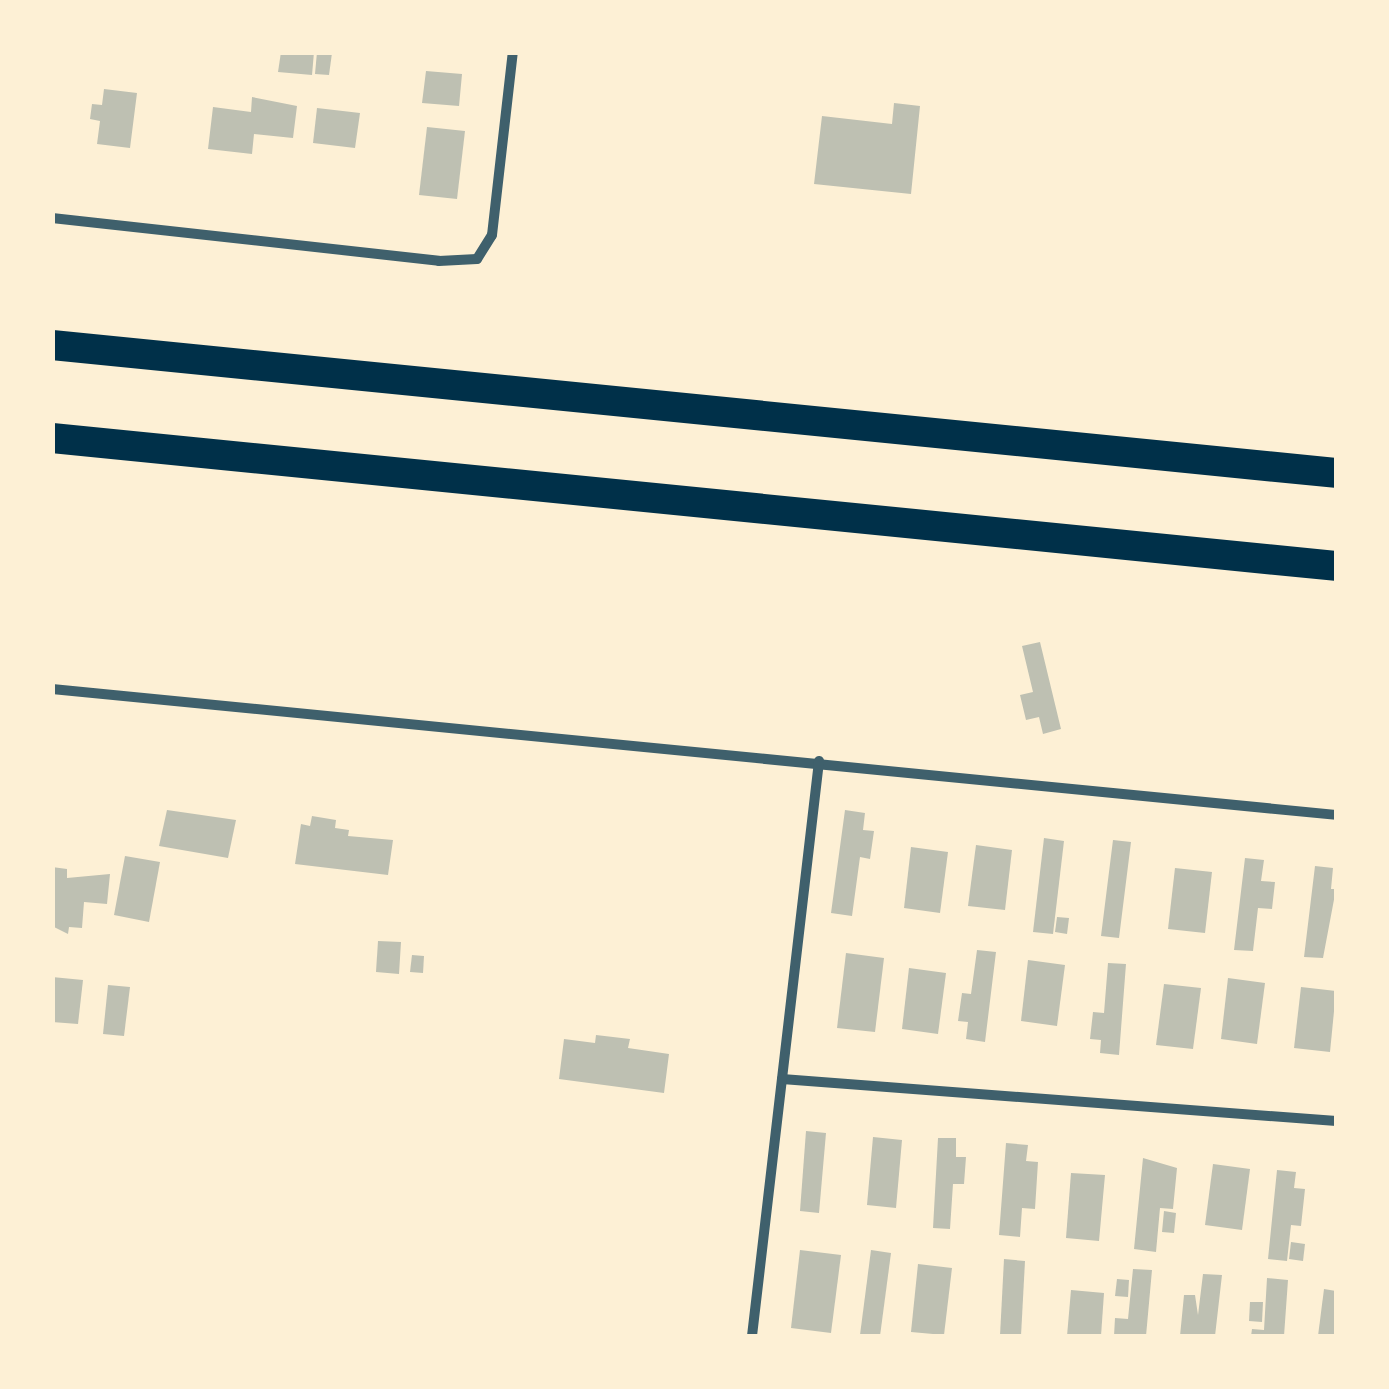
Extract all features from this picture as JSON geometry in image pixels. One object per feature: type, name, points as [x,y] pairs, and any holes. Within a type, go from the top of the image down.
[{"type":"highway","points":[[52,345],[1336,473]]},
{"type":"highway","points":[[52,438],[1336,566]]},
{"type":"street","points":[[52,218],[439,261],[477,260],[492,235],[513,52]]},
{"type":"street","points":[[52,690],[820,761],[1336,815]]},
{"type":"street","points":[[752,1336],[820,761]]},
{"type":"street","points":[[782,1079],[1336,1121]]},
{"type":"building","points":[[281,52],[314,52],[312,75],[278,72]]},
{"type":"building","points":[[317,52],[332,53],[329,75],[315,74]]},
{"type":"building","points":[[426,71],[462,74],[459,106],[422,103]]},
{"type":"building","points":[[104,89],[137,93],[130,148],[97,144],[100,121],[90,119],[92,104],[102,105]]},
{"type":"building","points":[[252,97],[297,106],[293,138],[254,134],[252,154],[208,149],[213,107],[251,112]]},
{"type":"building","points":[[894,103],[920,106],[911,194],[814,184],[822,116],[892,124]]},
{"type":"building","points":[[317,108],[360,113],[355,148],[313,143]]},
{"type":"building","points":[[427,127],[465,131],[457,199],[419,195]]},
{"type":"building","points":[[1040,642],[1061,729],[1043,734],[1039,717],[1026,720],[1020,695],[1033,692],[1022,646]]},
{"type":"building","points":[[167,810],[236,820],[228,858],[159,846]]},
{"type":"building","points":[[845,810],[865,813],[863,830],[874,831],[870,859],[860,857],[852,916],[831,913]]},
{"type":"building","points":[[312,816],[336,820],[335,828],[349,830],[348,836],[393,840],[388,875],[295,864],[301,824],[310,826]]},
{"type":"building","points":[[1044,838],[1064,841],[1053,934],[1033,932]]},
{"type":"building","points":[[1113,840],[1131,842],[1119,938],[1101,936]]},
{"type":"building","points":[[976,845],[1012,850],[1005,910],[968,906]]},
{"type":"building","points":[[911,847],[948,852],[940,913],[904,908]]},
{"type":"building","points":[[125,856],[160,862],[149,922],[114,915]]},
{"type":"building","points":[[1245,858],[1264,860],[1261,881],[1275,882],[1272,909],[1258,908],[1253,951],[1234,950]]},
{"type":"building","points":[[1315,866],[1333,868],[1331,889],[1336,889],[1323,958],[1304,957]]},
{"type":"building","points":[[52,867],[67,869],[67,878],[110,874],[107,904],[84,902],[82,928],[69,927],[68,934],[52,926]]},
{"type":"building","points":[[1175,868],[1212,872],[1205,933],[1168,929]]},
{"type":"building","points":[[1057,917],[1069,918],[1067,934],[1055,932]]},
{"type":"building","points":[[378,941],[401,942],[399,974],[376,972]]},
{"type":"building","points":[[977,950],[996,952],[985,1042],[966,1039],[968,1022],[958,1021],[962,993],[971,994]]},
{"type":"building","points":[[846,953],[884,958],[875,1032],[837,1028]]},
{"type":"building","points":[[412,955],[424,956],[423,973],[410,972]]},
{"type":"building","points":[[1028,960],[1065,965],[1057,1026],[1021,1021]]},
{"type":"building","points":[[1108,963],[1126,964],[1119,1055],[1100,1053],[1101,1040],[1090,1039],[1093,1012],[1104,1013]]},
{"type":"building","points":[[909,968],[946,973],[938,1034],[902,1029]]},
{"type":"building","points":[[52,977],[83,980],[78,1024],[52,1022]]},
{"type":"building","points":[[1228,978],[1265,983],[1257,1044],[1221,1039]]},
{"type":"building","points":[[1164,984],[1201,988],[1193,1049],[1156,1045]]},
{"type":"building","points":[[108,985],[130,987],[124,1036],[103,1034]]},
{"type":"building","points":[[1301,987],[1336,991],[1330,1052],[1294,1048]]},
{"type":"building","points":[[596,1035],[630,1039],[628,1048],[669,1054],[664,1093],[559,1079],[564,1039],[595,1043]]},
{"type":"building","points":[[806,1131],[826,1133],[819,1213],[800,1211]]},
{"type":"building","points":[[873,1137],[902,1140],[896,1208],[867,1205]]},
{"type":"building","points":[[938,1138],[956,1138],[956,1157],[966,1157],[964,1184],[953,1184],[950,1229],[933,1228]]},
{"type":"building","points":[[1006,1143],[1028,1145],[1026,1161],[1038,1162],[1035,1209],[1022,1208],[1020,1237],[999,1235]]},
{"type":"building","points":[[1143,1158],[1177,1168],[1173,1209],[1160,1208],[1156,1252],[1134,1249]]},
{"type":"building","points":[[1213,1164],[1250,1169],[1242,1230],[1205,1225]]},
{"type":"building","points":[[1277,1170],[1296,1172],[1294,1188],[1305,1189],[1301,1226],[1291,1225],[1287,1261],[1268,1259]]},
{"type":"building","points":[[1071,1173],[1105,1175],[1099,1241],[1066,1238]]},
{"type":"building","points":[[1164,1211],[1176,1213],[1174,1233],[1162,1232]]},
{"type":"building","points":[[1291,1242],[1305,1244],[1303,1261],[1289,1259]]},
{"type":"building","points":[[800,1250],[841,1255],[831,1333],[791,1328]]},
{"type":"building","points":[[871,1250],[891,1253],[880,1336],[860,1335]]},
{"type":"building","points":[[1004,1259],[1025,1261],[1021,1336],[1000,1336]]},
{"type":"building","points":[[918,1264],[952,1268],[944,1335],[911,1332]]},
{"type":"building","points":[[1133,1269],[1152,1270],[1146,1336],[1114,1336],[1115,1318],[1128,1319]]},
{"type":"building","points":[[1203,1274],[1222,1275],[1215,1336],[1180,1336],[1184,1295],[1195,1295],[1198,1315]]},
{"type":"building","points":[[1267,1278],[1288,1280],[1284,1336],[1251,1336],[1252,1329],[1264,1330]]},
{"type":"building","points":[[1117,1279],[1129,1280],[1128,1297],[1115,1296]]},
{"type":"building","points":[[1324,1289],[1336,1291],[1336,1336],[1318,1336]]},
{"type":"building","points":[[1071,1290],[1104,1293],[1101,1336],[1067,1336]]},
{"type":"building","points":[[1250,1302],[1263,1302],[1262,1322],[1249,1321]]}]
